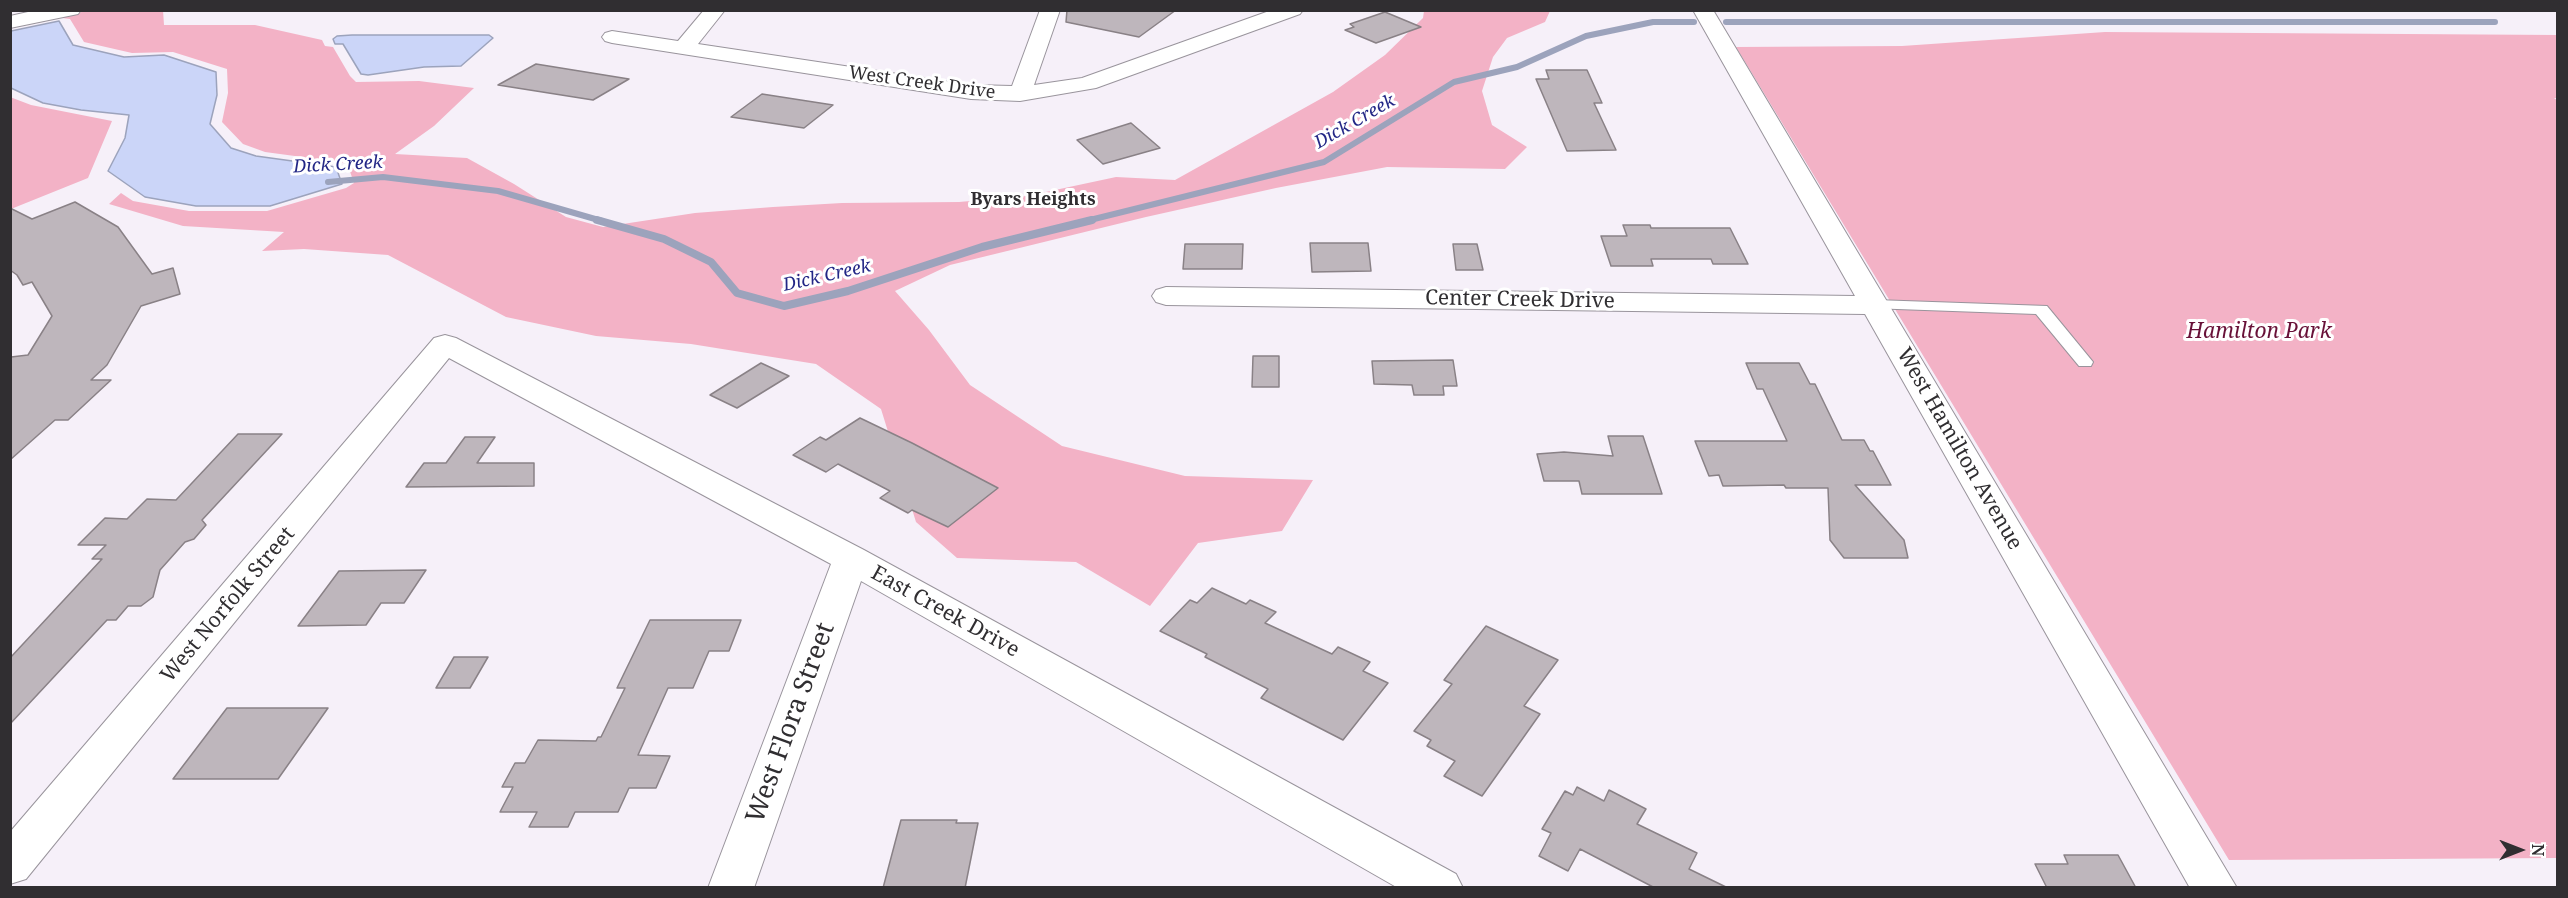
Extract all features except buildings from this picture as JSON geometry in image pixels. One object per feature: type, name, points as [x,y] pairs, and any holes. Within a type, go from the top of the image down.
[{"type":"street","points":[[10,22],[71,10]]},
{"type":"street","points":[[684,47],[715,10]]},
{"type":"street","points":[[1020,94],[1050,10]]},
{"type":"street","name":"West Creek Drive","points":[[612,37],[971,92],[1020,94],[1057,90],[1088,82],[1293,10]]},
{"type":"street","name":"West Hamilton Avenue","points":[[1703,10],[2214,888]]},
{"type":"street","name":"Center Creek Drive","points":[[1166,296],[1875,305]]},
{"type":"street","name":"East Creek Drive","points":[[445,344],[851,559],[1440,888]]},
{"type":"street","name":"West Norfolk Street","points":[[10,865],[445,344]]},
{"type":"street","name":"West Flora Street","points":[[731,888],[851,559]]},
{"type":"lane","points":[[1875,305],[2041,309],[2085,363]]},
{"type":"green space","points":[[163,10],[164,25],[255,25],[322,40],[325,46],[333,47],[356,82],[419,81],[474,88],[434,126],[395,154],[467,158],[566,217],[603,227],[695,213],[773,207],[842,203],[959,202],[1027,196],[1116,177],[1175,180],[1333,92],[1385,55],[1423,18],[1424,11],[1550,11],[1545,22],[1507,38],[1493,57],[1482,91],[1492,125],[1527,147],[1505,169],[1387,167],[1276,188],[950,265],[895,291],[929,330],[970,385],[1062,446],[1185,476],[1313,480],[1282,531],[1198,543],[1150,606],[1076,562],[957,558],[916,522],[881,409],[816,364],[691,344],[596,336],[506,317],[388,255],[304,249],[262,251],[284,232],[183,226],[109,204],[121,193],[133,201],[189,211],[267,211],[346,188],[354,183],[347,163],[265,152],[243,144],[222,122],[228,93],[227,69],[173,52],[132,53],[84,42],[70,19],[55,17],[87,11]]},
{"type":"green space","name":"Hamilton Park","points":[[2105,32],[2557,35],[2557,98],[2554,98],[2558,101],[2557,858],[2229,860],[1736,47],[1902,46]]},
{"type":"green space","points":[[10,97],[31,105],[112,121],[88,178],[11,209]]},
{"type":"water","points":[[59,21],[73,45],[124,57],[164,55],[216,72],[217,95],[210,124],[231,148],[256,156],[336,167],[342,184],[270,206],[196,206],[145,197],[108,171],[125,138],[129,115],[43,103],[11,88],[11,31]]},
{"type":"water","points":[[489,35],[493,38],[461,66],[424,67],[368,75],[361,74],[343,44],[335,44],[333,39],[337,36]]},
{"type":"waterway","name":"Dick Creek","points":[[1086,221],[1324,162],[1454,82],[1517,67],[1586,36],[1653,22],[1694,22]]},
{"type":"waterway","name":"Dick Creek","points":[[1726,22],[2495,22]]},
{"type":"waterway","name":"Dick Creek","points":[[328,182],[383,177],[498,191],[602,221]]},
{"type":"waterway","name":"Dick Creek","points":[[597,220],[664,239],[711,262],[737,293],[784,306],[848,291],[982,247],[1092,220]]},
{"type":"district","name":"Byars Heights","points":[[1033,200]]}]
